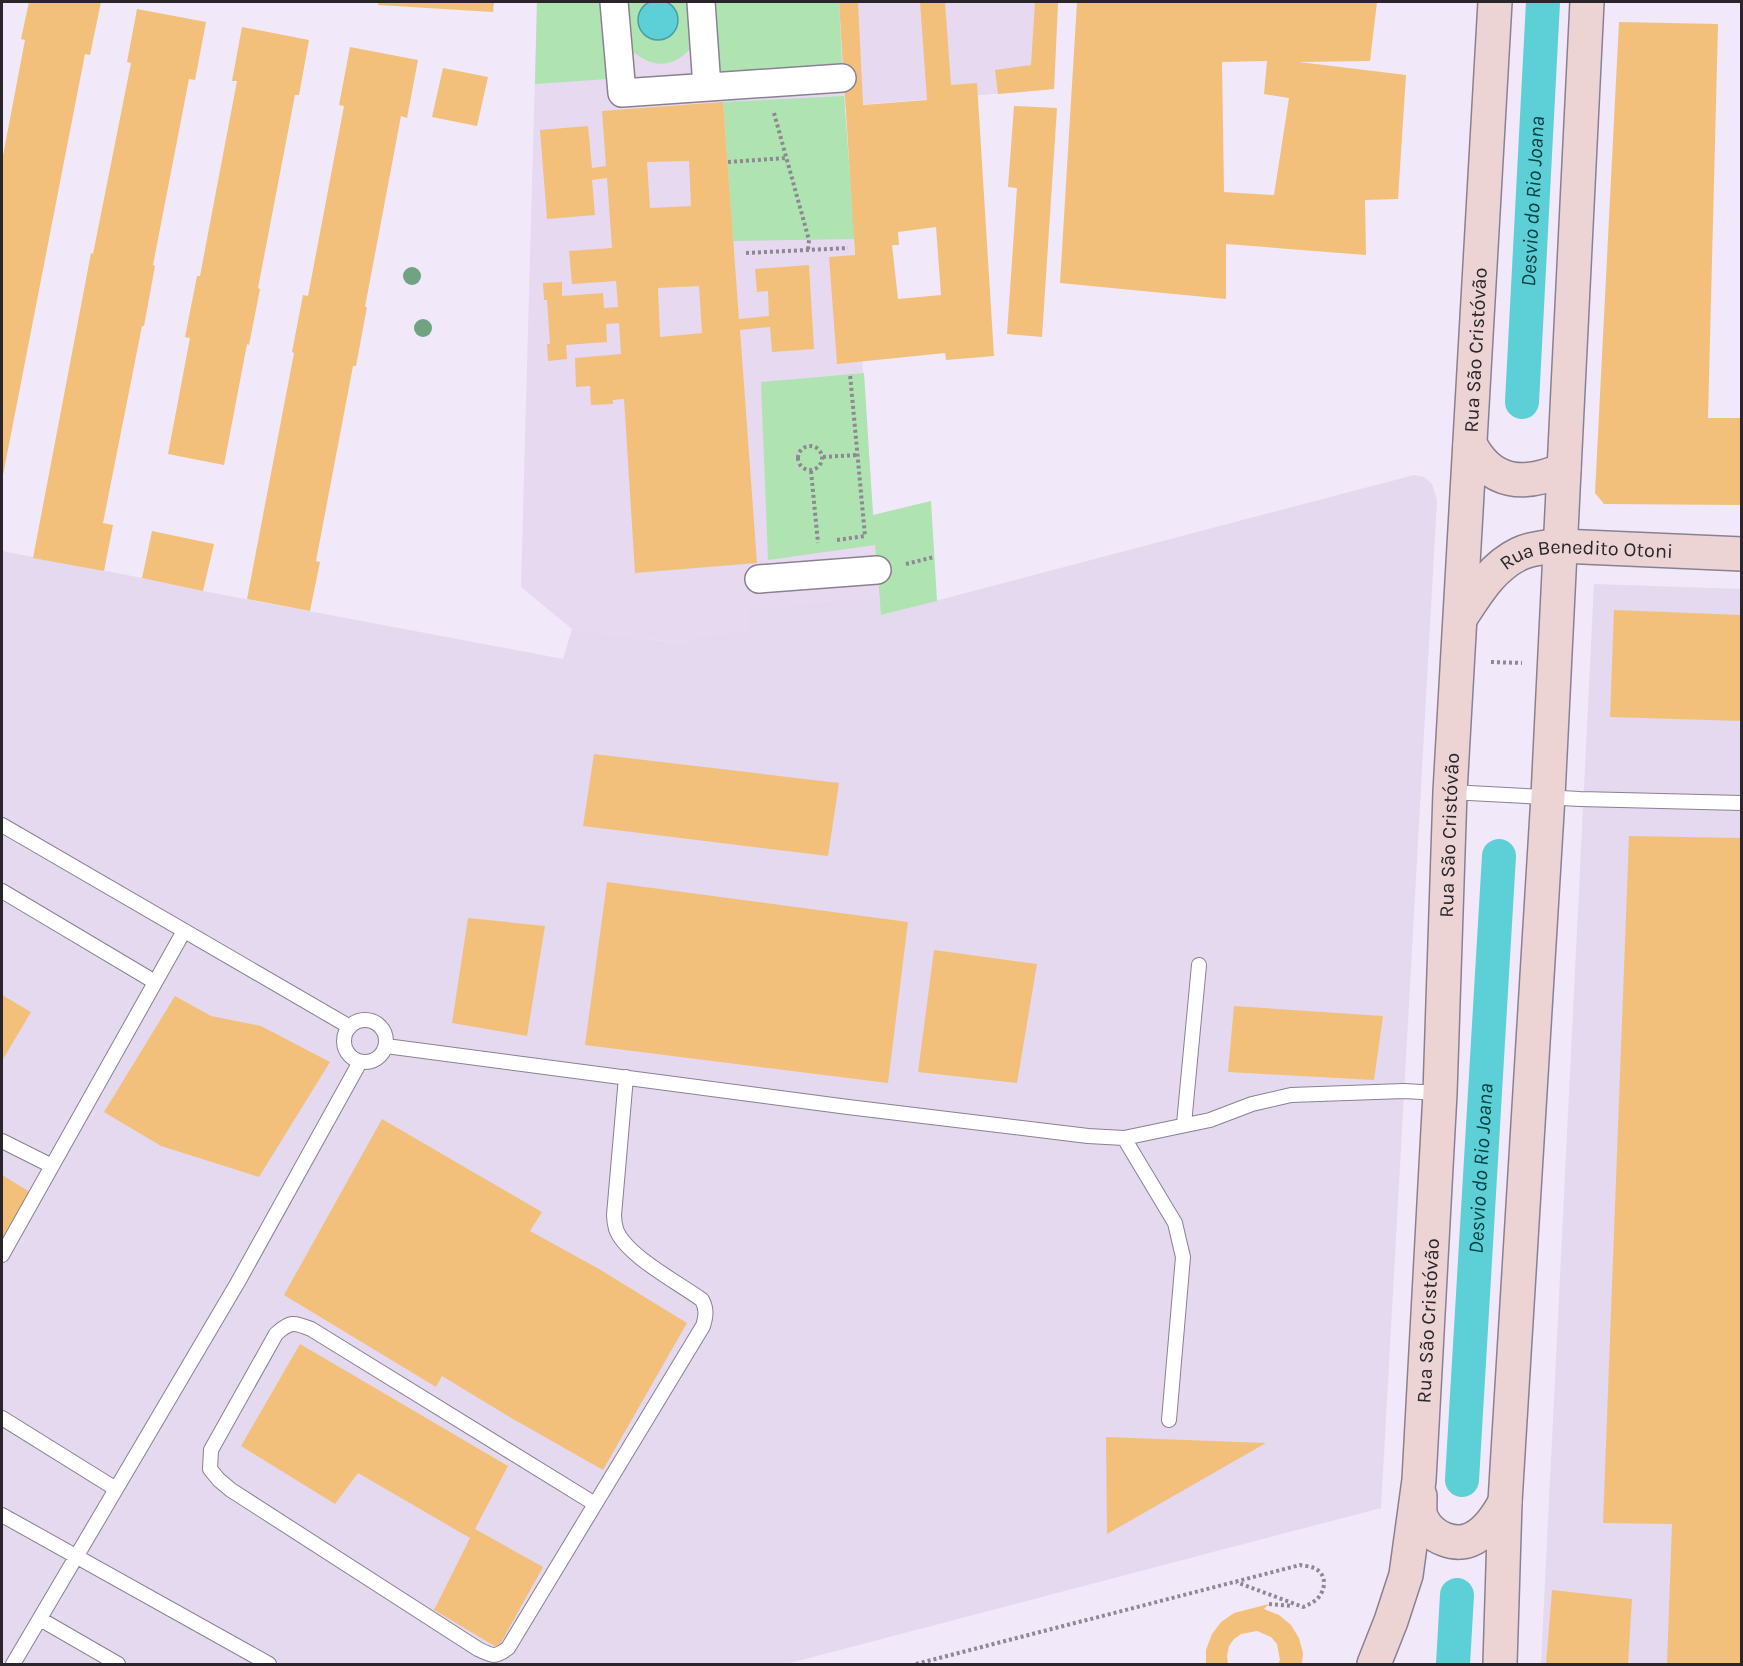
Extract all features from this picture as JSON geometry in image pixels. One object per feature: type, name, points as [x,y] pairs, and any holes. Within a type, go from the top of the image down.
[{"type":"street","points":[[614,2],[622,93],[842,78]]},
{"type":"street","points":[[701,2],[707,87]]},
{"type":"street","name":"Rua São Cristóvão","points":[[1374,1665],[1406,1575],[1419,1480],[1440,1093],[1450,792],[1495,2]]},
{"type":"street","points":[[1500,1665],[1505,1502],[1548,796],[1587,2]]},
{"type":"street","points":[[1470,444],[1490,470],[1512,480],[1536,480],[1564,469]]},
{"type":"street","name":"Rua Benedito Otoni","points":[[1461,618],[1488,578],[1502,565],[1519,553],[1538,548],[1561,546],[1742,554]]},
{"type":"street","points":[[759,579],[878,570]]},
{"type":"street","points":[[1419,1480],[1421,1518],[1433,1533],[1448,1541],[1473,1539],[1494,1519],[1505,1502]]},
{"type":"lane","points":[[1450,792],[1580,799],[1742,803]]},
{"type":"lane","points":[[2,825],[350,1027]]},
{"type":"lane","points":[[2,891],[155,982]]},
{"type":"lane","points":[[2,1256],[184,931]]},
{"type":"lane","points":[[1184,1124],[1199,965]]},
{"type":"lane","points":[[370,1020],[380,1026],[386,1035],[386,1046],[381,1056],[371,1062],[360,1062],[351,1057],[345,1048],[345,1037],[350,1027],[359,1021],[370,1020]]},
{"type":"lane","points":[[386,1046],[849,1107],[1088,1136],[1124,1138],[1210,1120],[1252,1104],[1291,1095],[1404,1091],[1440,1093]]},
{"type":"lane","points":[[13,1665],[238,1282],[360,1062]]},
{"type":"lane","points":[[595,1504],[311,1329],[293,1323],[276,1334],[211,1450],[210,1469],[231,1490],[490,1656],[500,1655],[508,1648],[703,1326],[706,1316],[702,1300],[642,1259],[627,1245],[616,1230],[614,1215],[626,1077]]},
{"type":"lane","points":[[1124,1138],[1175,1223],[1183,1257],[1169,1420]]},
{"type":"lane","points":[[2,1141],[52,1166]]},
{"type":"lane","points":[[2,1418],[116,1489]]},
{"type":"lane","points":[[2,1515],[269,1665]]},
{"type":"lane","points":[[40,1619],[118,1665]]},
{"type":"path","points":[[766,83],[809,240],[808,250]]},
{"type":"path","points":[[728,162],[786,158]]},
{"type":"path","points":[[746,253],[848,248]]},
{"type":"path","points":[[830,541],[865,536],[850,374]]},
{"type":"path","points":[[810,445],[821,451],[823,457],[820,466],[811,471],[802,468],[797,459],[799,452],[810,445]]},
{"type":"path","points":[[823,457],[857,455]]},
{"type":"path","points":[[808,544],[818,543],[811,471]]},
{"type":"path","points":[[1482,662],[1526,663]]},
{"type":"path","points":[[916,1665],[1300,1565],[1321,1572],[1324,1579],[1323,1592],[1315,1601],[1303,1607],[1269,1604]]},
{"type":"path","points":[[1236,1582],[1303,1607]]},
{"type":"shaded area","points":[[537,2],[1058,2],[1054,89],[844,106],[879,596],[749,608],[749,629],[689,637],[687,644],[572,629],[521,587]]},
{"type":"shaded area","points":[[1414,475],[1424,477],[1432,484],[1437,500],[1381,1508],[786,1664],[2,1664],[2,551],[563,659],[572,629],[686,644],[689,637],[749,629],[749,608],[879,596],[882,615]]},
{"type":"shaded area","points":[[1594,584],[1741,589],[1741,1664],[1541,1664]]},
{"type":"green space","points":[[537,2],[601,2],[607,79],[535,84]]},
{"type":"green space","points":[[623,2],[693,2],[691,48],[670,63],[655,63],[640,57],[632,51]]},
{"type":"green space","points":[[710,2],[839,2],[842,64],[715,72]]},
{"type":"green space","points":[[844,96],[855,239],[733,241],[723,102]]},
{"type":"green space","points":[[864,373],[873,515],[931,501],[937,601],[881,615],[875,545],[768,560],[761,382]]},
{"type":"water","points":[[658,0],[672,6],[678,20],[672,34],[658,40],[644,34],[638,20],[644,6]]},
{"type":"building","points":[[29,2],[101,2],[90,55],[85,54],[3,475],[2,161],[25,40],[21,39]]},
{"type":"building","points":[[379,2],[494,2],[493,12],[378,5]]},
{"type":"building","points":[[839,2],[858,2],[863,105],[927,100],[920,2],[945,2],[951,85],[977,83],[994,356],[946,360],[945,353],[837,364],[829,257],[855,255]],"holes":[[[936,227],[941,295],[898,299],[892,245],[899,245],[898,232]]]},
{"type":"building","points":[[1035,2],[1058,2],[1054,89],[998,94],[995,70],[1031,65]]},
{"type":"building","points":[[1077,2],[1377,2],[1370,61],[1299,62],[1406,75],[1398,199],[1365,200],[1366,255],[1226,244],[1226,299],[1060,283]],"holes":[[[1267,61],[1264,94],[1289,98],[1274,195],[1224,192],[1222,62]]]},
{"type":"building","points":[[137,9],[206,22],[195,80],[189,79],[153,265],[155,266],[144,326],[142,326],[103,523],[113,525],[104,571],[33,558],[91,253],[93,254],[131,63],[127,62]]},
{"type":"building","points":[[1619,22],[1718,24],[1708,418],[1742,418],[1742,505],[1604,504],[1595,493]]},
{"type":"building","points":[[242,27],[309,40],[299,95],[295,95],[258,288],[260,289],[224,465],[168,454],[190,338],[185,337],[197,276],[200,276],[237,81],[232,81]]},
{"type":"building","points":[[350,47],[418,60],[407,118],[401,116],[356,366],[353,366],[316,561],[320,562],[310,611],[247,599],[303,295],[308,296],[344,106],[339,105]]},
{"type":"building","points":[[443,68],[488,77],[477,126],[432,117]]},
{"type":"building","points":[[723,102],[739,319],[769,316],[768,291],[757,292],[755,269],[809,265],[814,349],[772,352],[770,327],[740,330],[757,563],[635,573],[624,399],[613,400],[613,404],[591,405],[590,386],[576,387],[575,358],[621,354],[619,323],[606,324],[607,342],[566,345],[567,359],[548,361],[547,344],[550,344],[547,300],[544,300],[543,283],[562,282],[562,296],[603,293],[604,308],[618,307],[616,281],[572,284],[569,251],[612,248],[607,178],[592,180],[595,215],[547,219],[540,130],[588,126],[592,168],[606,166],[602,111]],"holes":[[[689,161],[691,206],[650,208],[647,162]],[[699,286],[702,333],[660,337],[658,288]]]},
{"type":"building","points":[[1014,106],[1057,108],[1042,337],[1007,334],[1017,188],[1008,187]]},
{"type":"building","points":[[152,531],[214,544],[203,591],[142,578]]},
{"type":"building","points":[[1614,610],[1742,615],[1742,721],[1610,717]]},
{"type":"building","points":[[594,754],[839,783],[828,856],[583,826]]},
{"type":"building","points":[[1629,836],[1742,838],[1742,1664],[1667,1664],[1672,1524],[1603,1523]]},
{"type":"building","points":[[607,882],[908,922],[888,1083],[585,1045]]},
{"type":"building","points":[[468,918],[545,926],[527,1036],[452,1023]]},
{"type":"building","points":[[934,950],[1037,964],[1017,1083],[918,1072]]},
{"type":"building","points":[[2,995],[31,1012],[2,1061]]},
{"type":"building","points":[[175,996],[211,1016],[261,1026],[330,1062],[259,1177],[161,1146],[104,1112]]},
{"type":"building","points":[[1234,1006],[1383,1016],[1374,1080],[1228,1072]]},
{"type":"building","points":[[382,1119],[542,1212],[530,1231],[599,1269],[687,1323],[603,1470],[442,1376],[436,1387],[284,1295]]},
{"type":"building","points":[[2,1175],[30,1192],[2,1240]]},
{"type":"building","points":[[300,1344],[508,1466],[475,1529],[543,1567],[498,1648],[434,1610],[470,1538],[358,1473],[335,1504],[241,1446]]},
{"type":"building","points":[[1106,1437],[1266,1443],[1107,1534]]},
{"type":"building","points":[[1552,1590],[1632,1599],[1628,1664],[1546,1664]]},
{"type":"building","points":[[1269,1604],[1264,1609],[1279,1615],[1291,1625],[1299,1638],[1303,1653],[1302,1664],[1278,1664],[1280,1660],[1277,1644],[1271,1637],[1257,1631],[1241,1634],[1234,1639],[1229,1646],[1228,1664],[1206,1664],[1206,1650],[1212,1634],[1221,1622],[1234,1613]]},
{"type":"waterway","name":"Desvio do Rio Joana","points":[[1522,402],[1543,2]]},
{"type":"waterway","name":"Desvio do Rio Joana","points":[[1462,1480],[1499,856]]},
{"type":"waterway","name":"Desvio do Rio Joana","points":[[1453,1664],[1457,1595]]}]
